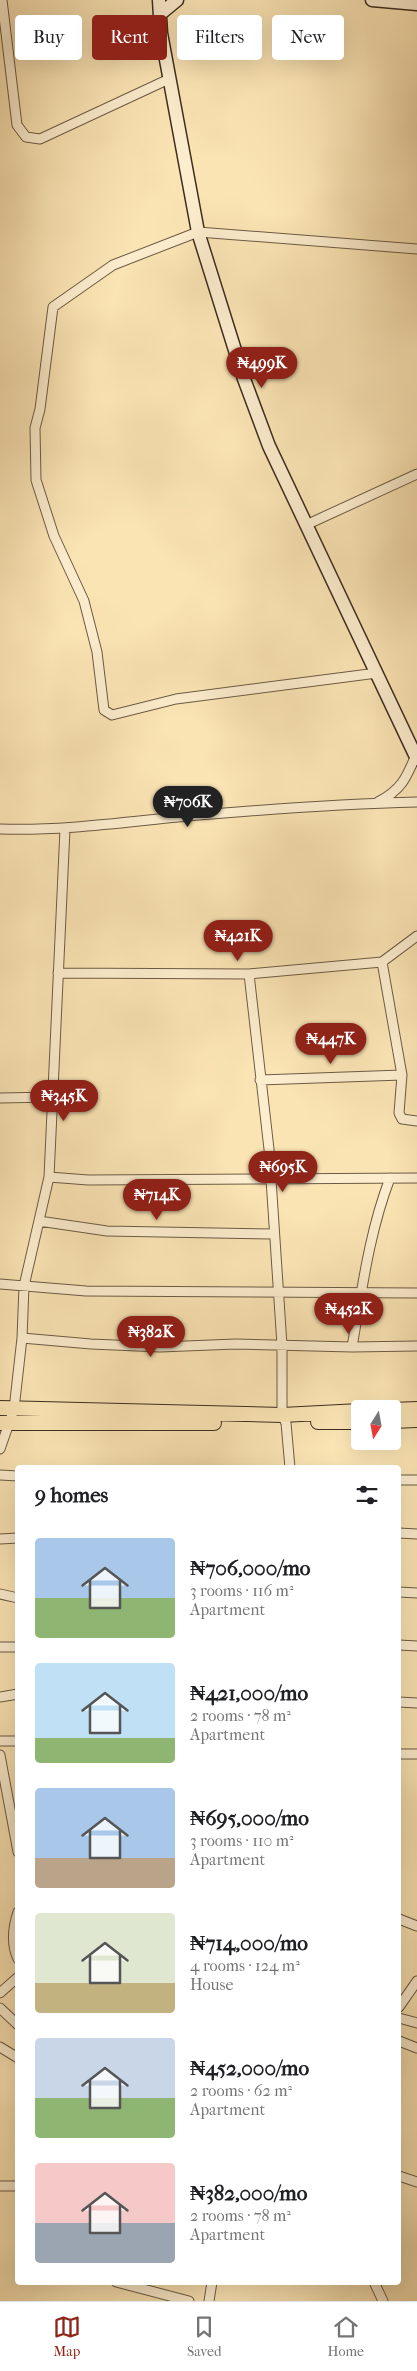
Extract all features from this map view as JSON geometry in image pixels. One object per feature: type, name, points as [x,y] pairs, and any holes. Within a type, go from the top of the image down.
[{"type":"main road","points":[[159,0],[169,79],[198,232],[247,388],[269,446],[416,757]]},
{"type":"main road","points":[[160,14],[177,0]]},
{"type":"main road","points":[[372,0],[417,4]]},
{"type":"main road","points":[[7,1408],[351,1422]]},
{"type":"main road","points":[[401,1410],[417,1409]]},
{"type":"main road","points":[[5,1424],[284,1419],[351,1412]]},
{"type":"main road","points":[[401,1421],[417,1420]]},
{"type":"street","points":[[2,0],[17,125],[26,137],[40,139],[169,79]]},
{"type":"street","points":[[377,674],[176,699],[112,715],[104,710],[97,652],[84,601],[54,536],[36,480],[35,428],[40,408],[53,307],[113,265],[198,232],[417,250]]},
{"type":"street","points":[[306,525],[417,474]]},
{"type":"street","points":[[376,803],[393,794],[401,786],[416,757]]},
{"type":"street","points":[[0,829],[65,829],[194,816],[376,803],[417,802]]},
{"type":"street","points":[[0,1449],[22,1338],[24,1286],[49,1177],[65,829]]},
{"type":"street","points":[[58,973],[249,974],[382,962],[417,936]]},
{"type":"street","points":[[382,962],[402,1074],[399,1113],[402,1119],[417,1121]]},
{"type":"street","points":[[249,974],[271,1178],[273,1234],[282,1345],[284,1419],[290,1465]]},
{"type":"street","points":[[260,1080],[402,1074]]},
{"type":"street","points":[[0,1098],[54,1097]]},
{"type":"street","points":[[49,1177],[88,1180],[417,1178]]},
{"type":"street","points":[[352,1348],[370,1244],[380,1205],[390,1178]]},
{"type":"street","points":[[39,1221],[116,1231],[273,1234]]},
{"type":"street","points":[[0,1284],[86,1291],[278,1290],[417,1293]]},
{"type":"street","points":[[22,1338],[160,1347],[236,1344],[352,1348],[417,1346]]},
{"type":"street","points":[[0,1475],[15,1476]]},
{"type":"street","points":[[401,1480],[417,1480]]},
{"type":"street","points":[[401,1534],[417,1534]]},
{"type":"street","points":[[0,1539],[15,1538]]},
{"type":"street","points":[[401,1592],[417,1592]]},
{"type":"street","points":[[0,1594],[15,1597]]},
{"type":"street","points":[[401,1645],[417,1646]]},
{"type":"street","points":[[0,1647],[15,1647]]},
{"type":"street","points":[[0,1697],[15,1694]]},
{"type":"street","points":[[401,1702],[417,1703]]},
{"type":"street","points":[[0,1741],[15,1741]]},
{"type":"street","points":[[401,1754],[417,1754]]},
{"type":"street","points":[[0,1755],[15,1836]]},
{"type":"street","points":[[401,1920],[417,1926]]},
{"type":"street","points":[[15,1921],[13,1927],[15,1952]]},
{"type":"street","points":[[0,1993],[15,1980]]},
{"type":"street","points":[[401,2004],[417,1981]]},
{"type":"street","points":[[0,2008],[15,2022]]},
{"type":"street","points":[[401,2019],[417,2023]]},
{"type":"street","points":[[401,2042],[417,2048]]},
{"type":"street","points":[[0,2047],[15,2056]]},
{"type":"street","points":[[401,2177],[417,2182]]},
{"type":"street","points":[[0,2186],[15,2186]]},
{"type":"street","points":[[128,2285],[189,2301]]},
{"type":"street","points":[[209,2301],[212,2285]]},
{"type":"street","points":[[375,2285],[383,2301]]}]
